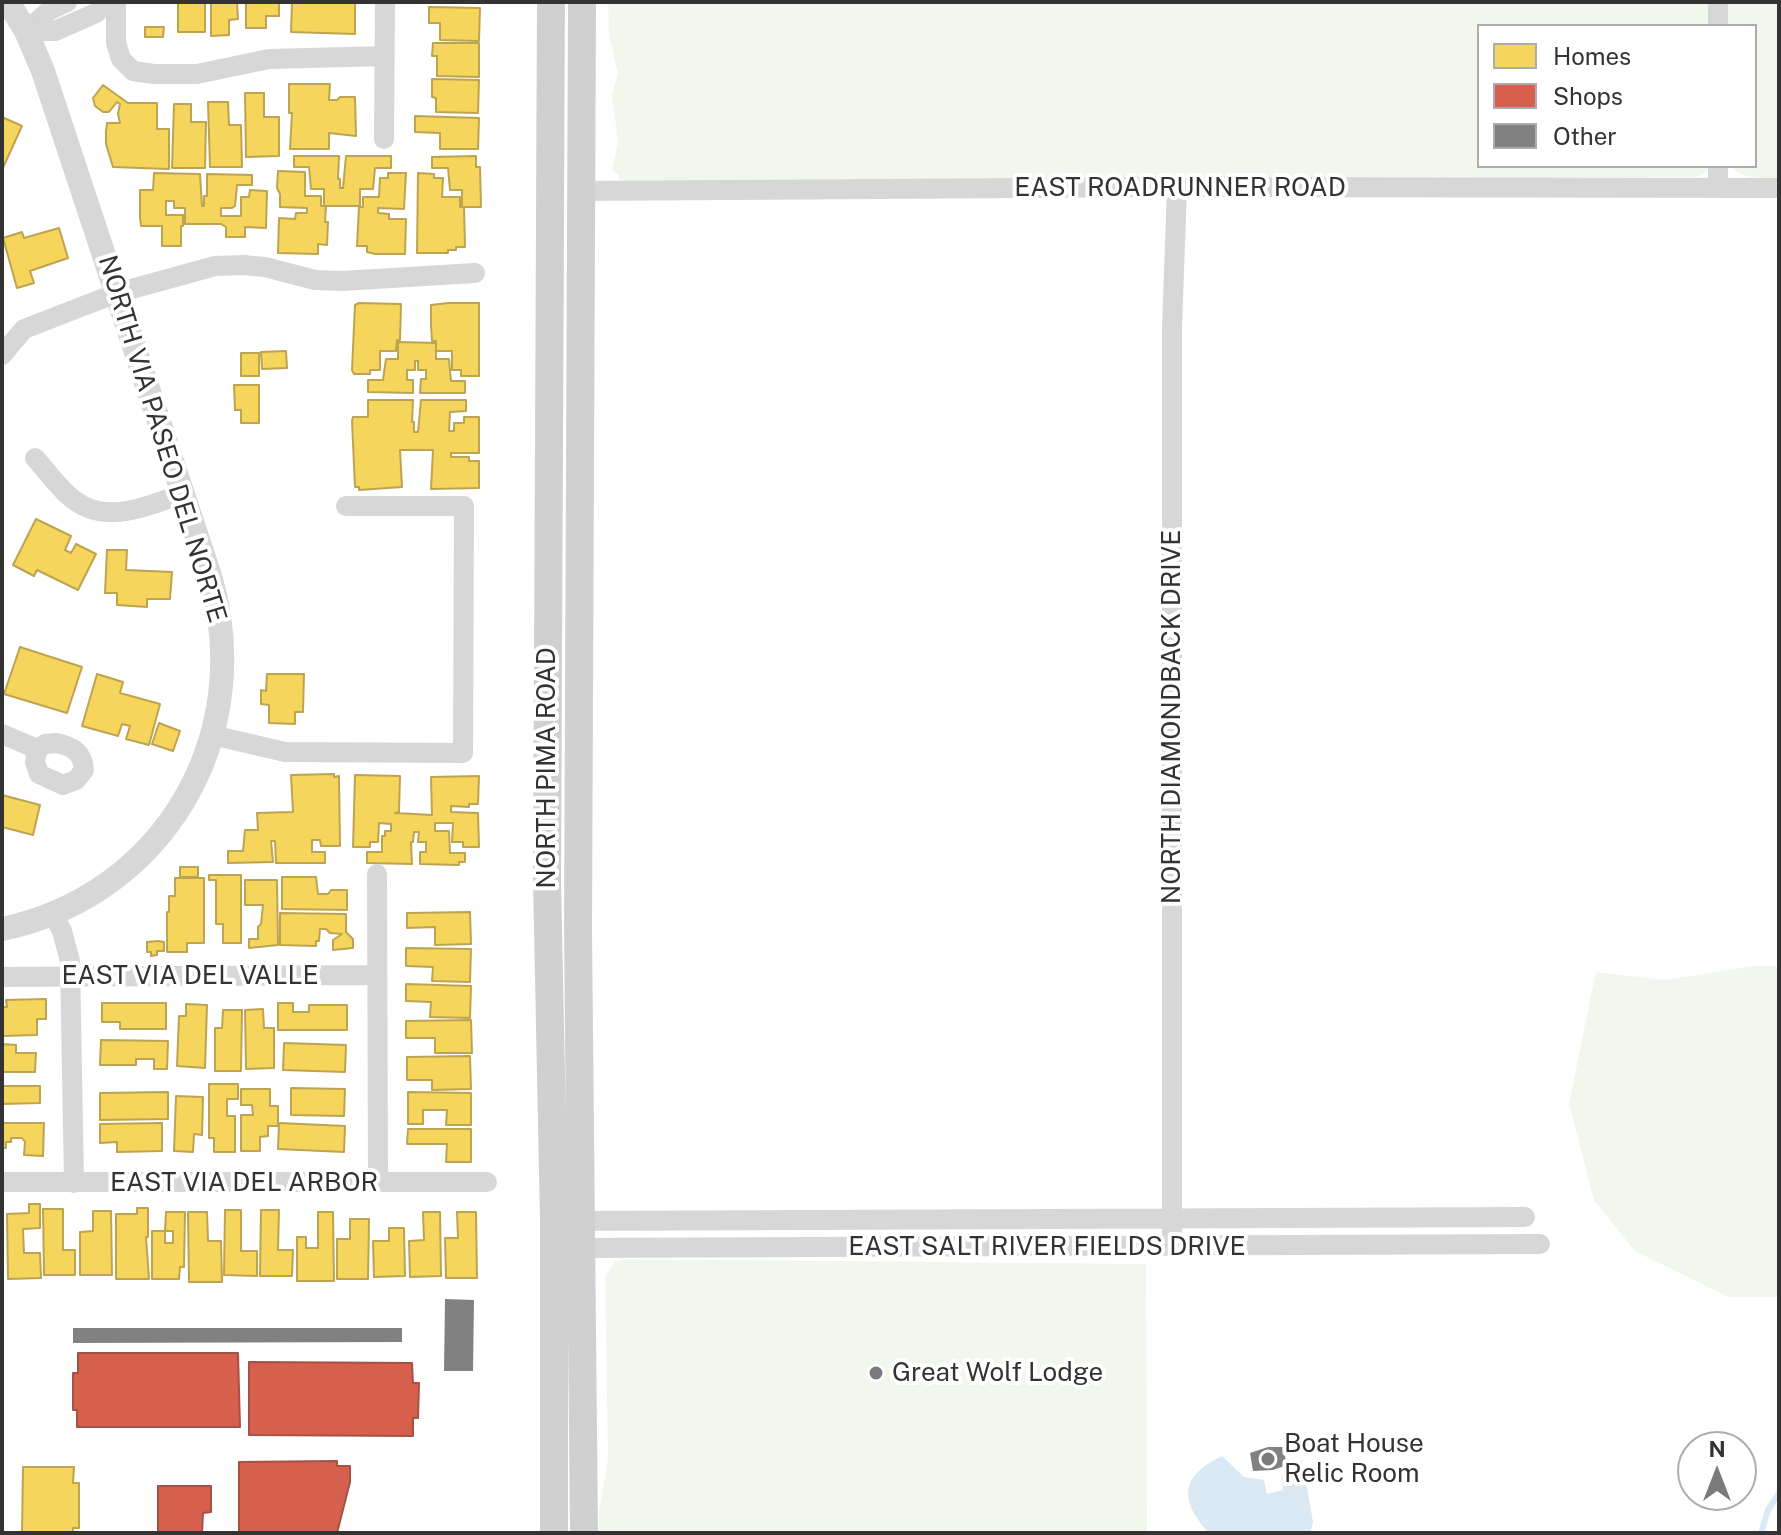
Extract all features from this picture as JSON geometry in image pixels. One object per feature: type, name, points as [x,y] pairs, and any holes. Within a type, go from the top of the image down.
[{"type":"main road","name":"NORTH PIMA ROAD","points":[[551,2],[547,879],[554,1235],[554,1533]]},
{"type":"main road","name":"NORTH PIMA ROAD","points":[[582,2],[578,929],[584,1533]]},
{"type":"street","name":"NORTH VIA PASEO DEL NORTE","points":[[2,929],[73,905],[123,873],[164,830],[195,782],[212,735],[224,665],[223,632],[214,589],[43,71],[26,31],[8,2]]},
{"type":"street","points":[[26,31],[50,10],[67,2]]},
{"type":"street","points":[[26,31],[55,31],[96,13],[107,2]]},
{"type":"street","points":[[116,2],[116,43],[121,59],[133,71],[197,74],[269,59],[385,56]]},
{"type":"street","points":[[384,139],[385,2]]},
{"type":"street","points":[[1718,2],[1718,24]]},
{"type":"street","points":[[1718,168],[1718,188]]},
{"type":"street","name":"EAST ROADRUNNER ROAD","points":[[580,191],[1177,187],[1779,188]]},
{"type":"street","name":"NORTH DIAMONDBACK DRIVE","points":[[1172,1247],[1172,328],[1177,187]]},
{"type":"street","points":[[2,355],[24,329],[117,293],[215,266],[243,265],[329,281],[475,273]]},
{"type":"street","points":[[35,458],[72,499],[105,513],[145,507],[182,494]]},
{"type":"street","points":[[212,735],[285,752],[463,753],[464,506],[346,506]]},
{"type":"street","points":[[2,734],[37,749]]},
{"type":"street","points":[[377,874],[378,1182]]},
{"type":"street","points":[[53,914],[67,945],[71,978],[74,1183]]},
{"type":"street","name":"EAST VIA DEL VALLE","points":[[2,977],[377,975]]},
{"type":"street","name":"EAST VIA DEL ARBOR","points":[[2,1182],[487,1182]]},
{"type":"street","name":"EAST SALT RIVER FIELDS DRIVE","points":[[554,1235],[1172,1219],[1525,1217]]},
{"type":"street","name":"EAST SALT RIVER FIELDS DRIVE","points":[[583,1234],[1172,1247],[1540,1244]]},
{"type":"shaded area","points":[[608,2],[1708,2],[1708,24],[1477,24],[1477,168],[1707,168],[1695,177],[619,181],[619,174],[612,171],[618,142],[612,95],[618,73],[609,35]]},
{"type":"shaded area","points":[[1727,2],[1779,2],[1779,178],[1747,176],[1733,168],[1757,168],[1757,24],[1727,24]]},
{"type":"shaded area","points":[[1753,966],[1779,966],[1779,1297],[1728,1297],[1635,1251],[1594,1200],[1569,1103],[1596,972],[1665,980]]},
{"type":"shaded area","name":"Great Wolf Lodge","points":[[625,1259],[1146,1264],[1147,1533],[599,1533],[599,1512],[608,1458],[605,1277],[615,1262]]},
{"type":"shaded area","points":[[1222,1456],[1244,1477],[1264,1480],[1267,1494],[1283,1490],[1281,1477],[1302,1460],[1313,1522],[1310,1533],[1209,1533],[1192,1510],[1188,1489],[1198,1471]]},
{"type":"building: Homes","points":[[178,2],[205,2],[205,32],[178,32]]},
{"type":"building: Homes","points":[[211,2],[237,2],[238,19],[229,20],[229,35],[211,36]]},
{"type":"building: Homes","points":[[246,2],[279,2],[279,16],[266,16],[266,28],[246,28]]},
{"type":"building: Homes","points":[[292,2],[355,2],[355,34],[291,32]]},
{"type":"building: Homes","points":[[429,7],[480,8],[479,41],[440,40],[440,23],[429,23]]},
{"type":"building: Homes","points":[[145,27],[164,27],[163,37],[145,37]]},
{"type":"building: Homes","points":[[433,43],[479,43],[479,77],[437,76],[437,56],[432,56]]},
{"type":"building: Homes","points":[[432,79],[479,80],[478,113],[436,112]]},
{"type":"building: Homes","points":[[289,84],[330,84],[329,100],[355,97],[356,136],[329,133],[329,149],[290,149],[292,113],[289,113]]},
{"type":"building: Homes","points":[[103,85],[128,103],[157,103],[157,129],[169,129],[169,169],[113,167],[106,144],[106,131],[107,123],[120,123],[120,104],[117,102],[109,112],[95,106],[93,98]]},
{"type":"building: Homes","points":[[245,93],[264,93],[264,117],[279,117],[279,156],[246,157]]},
{"type":"building: Homes","points":[[208,102],[228,102],[229,125],[241,125],[242,167],[210,167]]},
{"type":"building: Homes","points":[[174,104],[191,104],[191,122],[206,122],[205,168],[172,168]]},
{"type":"building: Homes","points":[[415,116],[479,118],[478,149],[440,149],[440,133],[415,132]]},
{"type":"building: Homes","points":[[2,117],[22,126],[2,170]]},
{"type":"building: Homes","points":[[294,156],[339,156],[340,188],[343,188],[346,156],[391,156],[391,168],[375,168],[373,189],[360,189],[360,206],[324,206],[324,189],[311,189],[309,167],[294,167]]},
{"type":"building: Homes","points":[[476,156],[476,167],[480,167],[481,207],[462,207],[462,190],[450,190],[448,168],[432,168],[432,157]]},
{"type":"building: Homes","points":[[278,171],[305,172],[305,196],[321,196],[321,206],[326,206],[327,245],[318,244],[318,254],[278,253],[279,218],[295,219],[296,213],[307,213],[307,208],[280,207]]},
{"type":"building: Homes","points":[[154,173],[200,174],[202,206],[204,196],[207,196],[207,174],[252,175],[252,185],[237,185],[235,206],[221,208],[221,216],[241,216],[241,197],[249,197],[250,190],[267,191],[266,228],[245,227],[245,237],[226,237],[226,227],[221,224],[185,224],[185,208],[174,208],[174,201],[166,201],[166,215],[183,215],[183,226],[181,246],[162,246],[162,226],[141,226],[140,217],[140,190],[153,190]]},
{"type":"building: Homes","points":[[388,173],[406,173],[404,209],[378,208],[378,213],[389,214],[389,219],[406,219],[405,254],[375,254],[367,252],[367,246],[357,246],[359,207],[363,207],[363,197],[379,197],[380,178],[388,178]]},
{"type":"building: Homes","points":[[418,173],[443,178],[442,197],[460,197],[460,207],[464,207],[465,247],[456,247],[448,253],[417,253]]},
{"type":"building: Homes","points":[[59,228],[68,258],[30,271],[34,283],[17,288],[3,238],[22,232],[24,238]]},
{"type":"building: Homes","points":[[479,303],[479,376],[461,376],[461,370],[452,370],[452,351],[436,351],[436,341],[432,341],[431,305]]},
{"type":"building: Homes","points":[[401,304],[400,340],[397,340],[396,351],[380,351],[380,370],[370,370],[370,374],[354,374],[352,370],[355,305]]},
{"type":"building: Homes","points":[[398,342],[436,343],[436,359],[449,359],[451,381],[465,381],[465,393],[420,393],[421,379],[426,379],[426,370],[418,370],[418,361],[415,361],[415,370],[407,370],[407,380],[413,380],[413,393],[368,392],[368,380],[383,380],[386,359],[398,359]]},
{"type":"building: Homes","points":[[286,351],[287,368],[262,369],[261,352]]},
{"type":"building: Homes","points":[[241,353],[259,353],[259,376],[241,376]]},
{"type":"building: Homes","points":[[234,385],[259,385],[259,423],[241,423],[241,410],[235,410]]},
{"type":"building: Homes","points":[[368,400],[413,400],[412,422],[414,432],[418,432],[421,400],[466,400],[466,411],[450,412],[449,431],[454,431],[454,423],[464,423],[464,417],[479,417],[479,453],[451,453],[451,457],[469,457],[469,461],[479,461],[479,488],[431,489],[433,450],[400,450],[402,487],[359,490],[355,487],[352,421],[353,417],[368,417]]},
{"type":"building: Homes","points":[[36,519],[71,536],[65,550],[71,553],[76,544],[96,554],[78,590],[37,570],[34,576],[13,565]]},
{"type":"building: Homes","points":[[107,550],[127,550],[126,570],[172,572],[170,599],[147,599],[147,607],[117,605],[117,593],[105,593]]},
{"type":"building: Homes","points":[[20,647],[82,667],[67,713],[4,694]]},
{"type":"building: Homes","points":[[97,674],[123,682],[120,693],[160,704],[149,745],[126,739],[130,726],[122,724],[118,736],[82,726]]},
{"type":"building: Homes","points":[[267,674],[304,674],[303,712],[295,712],[295,724],[269,723],[269,705],[261,704],[261,690],[266,691]]},
{"type":"building: Homes","points":[[159,723],[180,731],[173,751],[152,744]]},
{"type":"building: Homes","points":[[334,774],[334,777],[339,776],[340,846],[321,846],[320,840],[312,840],[312,852],[325,852],[325,863],[276,863],[275,841],[271,841],[273,862],[228,863],[228,851],[243,851],[245,830],[258,830],[257,813],[293,812],[291,775]]},
{"type":"building: Homes","points":[[355,775],[400,776],[399,812],[395,813],[432,815],[431,777],[479,776],[478,804],[451,806],[451,812],[478,813],[479,847],[463,847],[463,842],[452,842],[453,823],[435,823],[435,831],[449,831],[450,853],[465,853],[465,862],[459,862],[459,865],[420,864],[420,852],[426,852],[426,842],[418,842],[419,832],[414,832],[412,864],[367,863],[367,852],[382,852],[382,836],[385,836],[385,831],[391,831],[391,824],[379,823],[378,842],[370,842],[370,847],[353,847]]},
{"type":"building: Homes","points":[[2,795],[40,805],[33,835],[2,827]]},
{"type":"building: Homes","points":[[180,867],[198,867],[198,877],[180,877]]},
{"type":"building: Homes","points":[[209,875],[241,875],[241,943],[223,943],[223,924],[216,924],[216,880],[209,880]]},
{"type":"building: Homes","points":[[282,877],[316,877],[318,894],[347,890],[347,910],[282,909]]},
{"type":"building: Homes","points":[[175,878],[204,878],[204,943],[187,943],[187,952],[167,952],[167,912],[169,896],[175,896]]},
{"type":"building: Homes","points":[[245,880],[277,880],[278,945],[249,948],[249,939],[258,939],[263,905],[245,905]]},
{"type":"building: Homes","points":[[470,912],[471,944],[435,945],[435,927],[407,928],[407,913]]},
{"type":"building: Homes","points":[[280,913],[346,914],[346,932],[353,939],[353,948],[333,950],[333,940],[342,934],[330,933],[326,929],[320,929],[316,946],[280,945]]},
{"type":"building: Homes","points":[[147,942],[164,942],[164,951],[157,951],[157,955],[151,956],[151,952],[147,952]]},
{"type":"building: Homes","points":[[406,948],[471,949],[470,982],[432,981],[433,967],[406,966]]},
{"type":"building: Homes","points":[[406,984],[471,986],[470,1018],[430,1017],[431,1002],[406,1001]]},
{"type":"building: Homes","points":[[46,999],[46,1019],[37,1019],[37,1035],[2,1036],[2,1007],[7,1007],[6,1000]]},
{"type":"building: Homes","points":[[102,1003],[166,1003],[166,1029],[120,1029],[120,1022],[102,1022]]},
{"type":"building: Homes","points":[[278,1003],[293,1003],[293,1012],[309,1012],[309,1005],[347,1005],[347,1030],[278,1030]]},
{"type":"building: Homes","points":[[186,1004],[207,1005],[205,1068],[177,1066],[179,1016],[186,1016]]},
{"type":"building: Homes","points":[[263,1009],[264,1028],[274,1028],[274,1068],[246,1069],[245,1010]]},
{"type":"building: Homes","points":[[223,1010],[242,1010],[241,1071],[215,1071],[215,1028],[222,1028]]},
{"type":"building: Homes","points":[[471,1020],[472,1053],[435,1053],[435,1038],[406,1038],[406,1021]]},
{"type":"building: Homes","points":[[101,1040],[168,1041],[167,1069],[154,1069],[154,1059],[136,1059],[136,1065],[100,1065]]},
{"type":"building: Homes","points":[[284,1043],[346,1045],[345,1072],[283,1070]]},
{"type":"building: Homes","points":[[2,1044],[16,1045],[16,1053],[36,1053],[35,1072],[2,1072]]},
{"type":"building: Homes","points":[[470,1056],[471,1089],[432,1090],[432,1080],[407,1080],[407,1057]]},
{"type":"building: Homes","points":[[209,1084],[238,1084],[238,1099],[227,1099],[227,1116],[235,1116],[235,1152],[214,1152],[214,1138],[209,1138]]},
{"type":"building: Homes","points":[[2,1086],[40,1086],[40,1103],[2,1104]]},
{"type":"building: Homes","points":[[291,1088],[345,1089],[344,1116],[291,1115]]},
{"type":"building: Homes","points":[[241,1089],[270,1089],[270,1106],[278,1106],[278,1126],[268,1126],[268,1136],[260,1137],[260,1151],[241,1151],[241,1115],[253,1115],[252,1105],[241,1105]]},
{"type":"building: Homes","points":[[168,1092],[168,1119],[100,1120],[100,1093]]},
{"type":"building: Homes","points":[[408,1092],[471,1093],[471,1125],[446,1125],[447,1110],[423,1110],[423,1124],[408,1124]]},
{"type":"building: Homes","points":[[176,1096],[203,1097],[202,1135],[194,1134],[193,1152],[174,1151]]},
{"type":"building: Homes","points":[[2,1123],[44,1123],[43,1156],[24,1155],[25,1142],[22,1138],[11,1138],[11,1142],[6,1142],[6,1148],[2,1148]]},
{"type":"building: Homes","points":[[162,1123],[162,1151],[117,1152],[117,1142],[100,1143],[100,1124]]},
{"type":"building: Homes","points":[[279,1123],[345,1126],[344,1152],[278,1149]]},
{"type":"building: Homes","points":[[408,1129],[471,1129],[471,1162],[446,1162],[447,1144],[407,1144]]},
{"type":"building: Homes","points":[[29,1204],[40,1204],[40,1228],[23,1229],[24,1253],[40,1253],[41,1278],[8,1279],[7,1214],[29,1213]]},
{"type":"building: Homes","points":[[137,1208],[148,1208],[146,1237],[149,1279],[116,1279],[116,1214],[137,1214]]},
{"type":"building: Homes","points":[[43,1209],[63,1209],[63,1250],[75,1250],[75,1275],[44,1275]]},
{"type":"building: Homes","points":[[225,1210],[241,1210],[241,1251],[257,1251],[257,1276],[224,1275]]},
{"type":"building: Homes","points":[[261,1210],[279,1210],[278,1250],[293,1250],[292,1276],[260,1276]]},
{"type":"building: Homes","points":[[93,1211],[111,1211],[112,1275],[80,1275],[80,1232],[93,1231]]},
{"type":"building: Homes","points":[[166,1212],[185,1212],[184,1267],[180,1267],[179,1279],[152,1279],[152,1231],[165,1231]],"holes":[[[165,1231],[173,1231],[173,1243],[165,1243]]]},
{"type":"building: Homes","points":[[188,1212],[207,1212],[208,1241],[221,1241],[222,1282],[189,1282]]},
{"type":"building: Homes","points":[[318,1212],[333,1212],[334,1281],[297,1281],[297,1237],[306,1237],[306,1248],[318,1248]]},
{"type":"building: Homes","points":[[423,1212],[440,1212],[441,1276],[410,1277],[409,1241],[424,1240]]},
{"type":"building: Homes","points":[[457,1212],[476,1212],[477,1278],[446,1278],[445,1238],[458,1238]]},
{"type":"building: Homes","points":[[350,1219],[369,1219],[368,1279],[337,1279],[337,1239],[350,1239]]},
{"type":"building: Homes","points":[[389,1228],[404,1228],[405,1276],[374,1277],[373,1241],[389,1241]]},
{"type":"building: Homes","points":[[23,1467],[74,1467],[73,1483],[79,1483],[79,1528],[73,1528],[73,1533],[22,1533]]},
{"type":"building: Shops","points":[[78,1353],[238,1353],[240,1427],[77,1427],[77,1410],[73,1410],[73,1373],[78,1373]]},
{"type":"building: Shops","points":[[249,1362],[412,1363],[413,1383],[419,1383],[418,1418],[413,1418],[413,1436],[249,1435]]},
{"type":"building: Shops","points":[[337,1461],[337,1466],[350,1466],[350,1482],[337,1533],[239,1533],[239,1462]]},
{"type":"building: Shops","points":[[158,1486],[211,1486],[211,1512],[203,1513],[202,1533],[158,1533]]},
{"type":"building: Other","points":[[445,1299],[474,1300],[473,1371],[444,1371]]},
{"type":"building: Other","points":[[73,1328],[402,1328],[402,1342],[73,1343]]},
{"type":"building: Other","name":"Boat House Relic Room","points":[[1268,1447],[1283,1447],[1287,1465],[1273,1470],[1253,1471],[1250,1453]]},
{"type":"waterway","points":[[1761,1533],[1768,1510],[1779,1493]]},
{"type":"place","name":"Great Wolf Lodge","points":[[876,1373]]},
{"type":"place","name":"Boat House Relic Room","points":[[1268,1459]]}]
